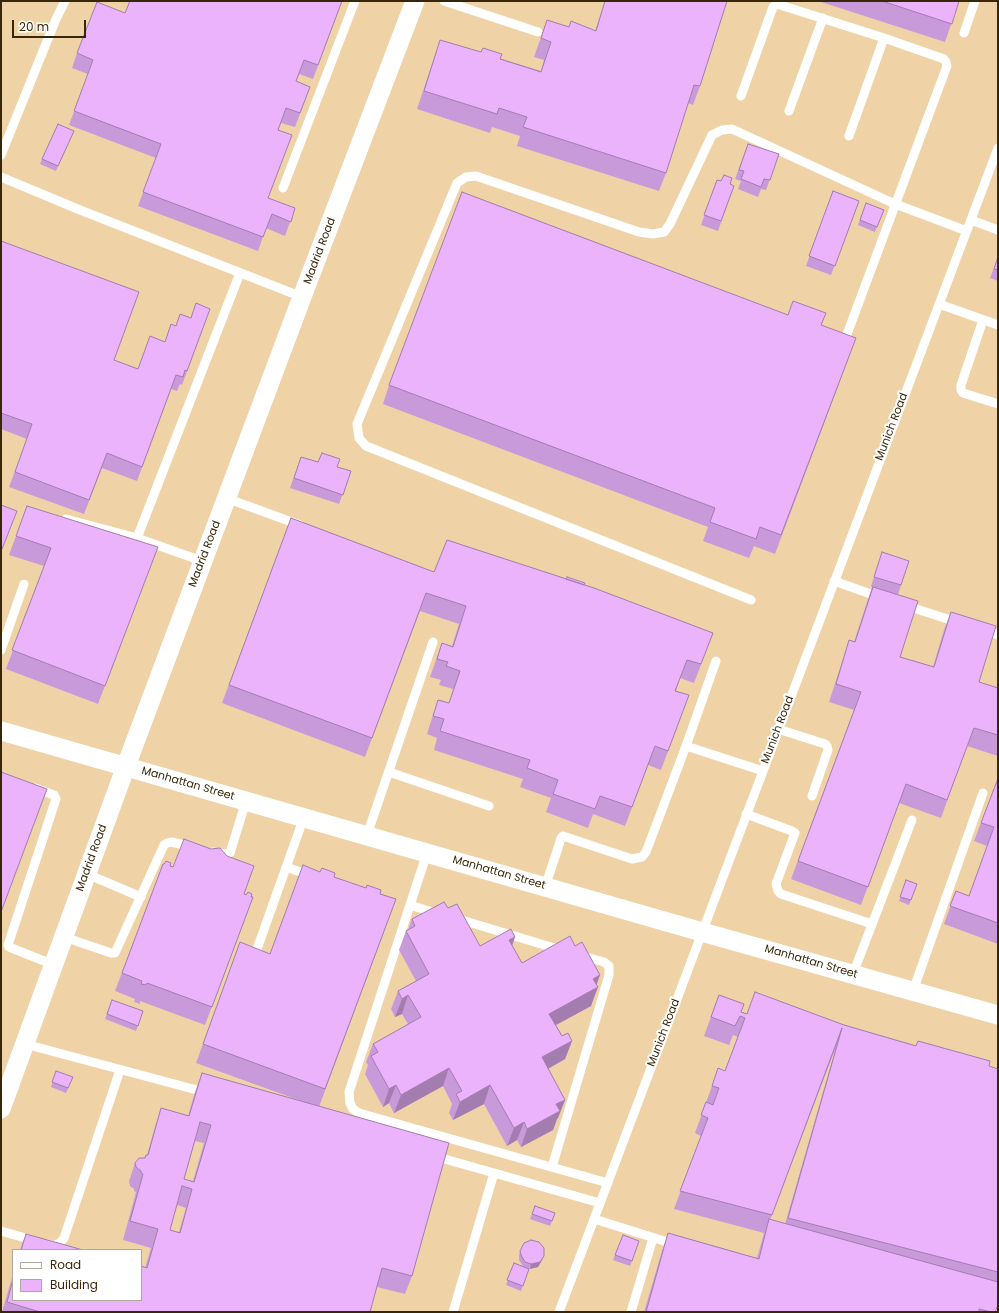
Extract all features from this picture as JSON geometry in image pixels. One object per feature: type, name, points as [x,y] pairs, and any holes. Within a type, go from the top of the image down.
[{"type":"street","name":"Madrid Road","points":[[1,1109],[202,561],[415,1]]},
{"type":"street","name":"Manhattan Street","points":[[2,734],[126,766],[702,932],[998,1015]]},
{"type":"lane","points":[[1,154],[65,1]]},
{"type":"lane","points":[[283,188],[355,1]]},
{"type":"lane","points":[[444,1],[538,32]]},
{"type":"lane","points":[[964,33],[975,1]]},
{"type":"lane","points":[[741,96],[773,7],[777,4],[884,38],[944,59],[946,62],[946,66],[896,204],[846,337]]},
{"type":"lane","points":[[789,111],[823,18]]},
{"type":"lane","points":[[849,136],[884,38]]},
{"type":"lane","points":[[750,600],[366,446],[359,438],[357,424],[458,183],[466,177],[476,176],[639,232],[653,234],[664,232],[670,224],[712,135],[722,130],[732,129],[896,204],[966,231]]},
{"type":"lane","name":"Munich Road","points":[[559,1312],[998,148]]},
{"type":"lane","points":[[1,177],[80,210],[302,297]]},
{"type":"lane","points":[[971,220],[998,230]]},
{"type":"lane","points":[[137,538],[240,273]]},
{"type":"lane","points":[[939,304],[998,326]]},
{"type":"lane","points":[[983,320],[961,390],[963,393],[998,404]]},
{"type":"lane","points":[[226,498],[305,527]]},
{"type":"lane","points":[[54,515],[137,538],[202,561]]},
{"type":"lane","points":[[834,581],[998,635]]},
{"type":"lane","points":[[1,650],[24,584]]},
{"type":"lane","points":[[367,836],[433,642]]},
{"type":"lane","points":[[545,886],[561,838],[563,836],[632,859],[642,857],[646,852],[716,661]]},
{"type":"lane","points":[[778,729],[825,744],[827,746],[828,750],[812,796]]},
{"type":"lane","points":[[686,746],[762,771]]},
{"type":"lane","points":[[389,772],[488,806]]},
{"type":"lane","points":[[28,785],[54,795],[56,799],[8,945],[9,947],[54,965]]},
{"type":"lane","points":[[913,991],[983,793]]},
{"type":"lane","points":[[64,937],[115,953],[166,843],[171,842],[222,854],[230,853],[246,801]]},
{"type":"lane","points":[[746,814],[795,833],[776,884],[778,891],[781,894],[872,924]]},
{"type":"lane","points":[[256,952],[304,818]]},
{"type":"lane","points":[[853,974],[912,820]]},
{"type":"lane","points":[[427,853],[349,1092],[350,1103],[353,1109],[359,1113],[401,1126],[552,1166],[608,1183]]},
{"type":"lane","points":[[286,867],[324,880]]},
{"type":"lane","points":[[87,874],[141,897]]},
{"type":"lane","points":[[410,905],[604,962],[609,966],[609,975],[552,1166]]},
{"type":"lane","points":[[25,1044],[217,1096]]},
{"type":"lane","points":[[1,1231],[53,1246],[60,1243],[64,1238],[120,1070]]},
{"type":"lane","points":[[427,1154],[600,1203]]},
{"type":"lane","points":[[453,1312],[494,1173]]},
{"type":"lane","points":[[594,1220],[688,1248]]},
{"type":"lane","points":[[631,1312],[653,1238]]},
{"type":"shaded area","points":[[1,1],[998,1],[998,1312],[1,1312]]},
{"type":"building","points":[[130,1],[342,1],[318,65],[304,60],[296,81],[310,87],[300,113],[286,108],[278,130],[292,135],[268,198],[295,208],[291,222],[272,214],[263,237],[143,192],[161,144],[74,111],[93,60],[77,53],[97,2],[125,13]]},
{"type":"building","points":[[605,1],[727,1],[700,86],[694,85],[666,173],[523,127],[527,117],[499,108],[497,114],[424,91],[440,40],[481,52],[483,48],[502,54],[500,59],[541,72],[551,42],[541,38],[547,20],[569,27],[571,21],[596,31]]},
{"type":"building","points":[[882,1],[959,1],[952,24]]},
{"type":"building","points":[[58,124],[74,131],[58,166],[42,159]]},
{"type":"building","points":[[748,144],[779,154],[770,180],[764,179],[761,187],[741,179],[744,171],[739,170]]},
{"type":"building","points":[[724,175],[732,178],[730,184],[734,186],[721,221],[704,215],[717,180],[721,181]]},
{"type":"building","points":[[833,191],[859,201],[835,266],[809,256]]},
{"type":"building","points":[[462,192],[788,315],[793,301],[826,313],[821,325],[856,338],[781,535],[760,527],[756,539],[710,522],[715,508],[389,385]]},
{"type":"building","points":[[866,203],[884,210],[877,227],[860,220]]},
{"type":"building","points":[[1,241],[139,292],[114,360],[138,369],[150,336],[165,342],[171,324],[176,326],[180,314],[191,318],[196,303],[210,309],[187,371],[185,370],[183,377],[176,375],[142,467],[107,453],[89,500],[15,472],[32,424],[1,413]]},
{"type":"building","points":[[998,257],[998,270],[994,269]]},
{"type":"building","points":[[322,453],[340,459],[337,467],[351,471],[343,495],[294,478],[301,457],[318,462]]},
{"type":"building","points":[[1,505],[17,511],[2,549],[1,548]]},
{"type":"building","points":[[27,506],[158,547],[105,686],[12,650],[51,548],[16,536]]},
{"type":"building","points":[[291,518],[434,572],[447,540],[594,588],[713,633],[701,664],[687,660],[675,691],[689,695],[668,751],[655,746],[632,807],[600,796],[595,809],[553,794],[558,780],[527,768],[530,760],[440,731],[444,719],[433,716],[438,700],[449,703],[460,671],[446,666],[448,662],[437,659],[442,643],[453,647],[466,606],[426,593],[372,738],[229,685]]},
{"type":"building","points":[[882,552],[909,561],[901,585],[874,577]]},
{"type":"building","points":[[567,577],[585,583],[584,585],[566,579]]},
{"type":"building","points":[[873,587],[918,601],[900,657],[934,667],[951,612],[996,626],[979,682],[998,688],[998,735],[974,728],[947,800],[906,784],[868,887],[798,861],[861,692],[836,684],[849,640],[855,642]]},
{"type":"building","points":[[1,772],[47,789],[1,912]]},
{"type":"building","points":[[997,781],[998,923],[950,906],[956,891],[969,896],[994,827],[981,823]]},
{"type":"building","points":[[184,839],[211,849],[220,848],[227,856],[254,866],[244,894],[246,895],[248,892],[252,894],[251,897],[253,897],[212,1007],[147,983],[146,985],[141,984],[142,981],[122,973],[163,864],[166,861],[171,863],[170,866],[173,867]]},
{"type":"building","points":[[303,865],[320,872],[322,868],[335,873],[334,877],[366,888],[367,885],[381,890],[380,894],[396,899],[325,1089],[203,1044],[240,942],[270,954]]},
{"type":"building","points":[[906,880],[917,884],[911,900],[900,897]]},
{"type":"building","points":[[444,902],[448,908],[457,904],[480,946],[511,929],[515,937],[509,940],[522,963],[570,936],[575,946],[582,942],[600,975],[593,979],[598,987],[549,1014],[562,1036],[568,1033],[572,1041],[542,1057],[565,1100],[556,1104],[560,1111],[527,1129],[524,1122],[514,1128],[490,1085],[460,1102],[456,1094],[462,1091],[449,1068],[401,1095],[396,1085],[389,1089],[371,1056],[378,1052],[373,1044],[421,1017],[408,995],[402,999],[398,991],[429,974],[406,931],[415,926],[412,919]]},
{"type":"building","points":[[755,992],[844,1025],[916,1046],[918,1041],[990,1061],[989,1066],[998,1069],[998,1272],[788,1218],[842,1028],[772,1215],[680,1191],[708,1118],[701,1115],[706,1102],[713,1105],[719,1088],[712,1086],[718,1068],[725,1071],[745,1018],[740,1016],[735,1026],[711,1017],[719,995],[744,1004],[741,1012],[747,1014]]},
{"type":"building","points":[[112,1000],[143,1011],[138,1026],[107,1014]]},
{"type":"building","points":[[56,1071],[73,1077],[68,1088],[52,1082]]},
{"type":"building","points":[[202,1073],[449,1143],[412,1276],[382,1268],[370,1312],[40,1312],[7,1302],[12,1284],[12,1301],[142,1301],[142,1266],[147,1268],[158,1229],[130,1221],[143,1174],[136,1167],[135,1163],[139,1158],[145,1158],[146,1155],[148,1155],[161,1108],[189,1116]],"holes":[[[200,1122],[211,1125],[194,1182],[184,1179]],[[182,1186],[192,1189],[180,1233],[170,1230]]]},
{"type":"building","points":[[535,1206],[555,1213],[552,1221],[532,1214]]},
{"type":"building","points":[[769,1219],[998,1282],[998,1305],[995,1312],[979,1309],[979,1312],[646,1312],[668,1233],[759,1259]]},
{"type":"building","points":[[26,1234],[79,1249],[21,1249]]},
{"type":"building","points":[[623,1235],[639,1241],[632,1261],[615,1255]]},
{"type":"building","points":[[531,1240],[539,1242],[544,1248],[544,1256],[540,1262],[531,1264],[525,1262],[520,1251],[524,1243]]},
{"type":"building","points":[[514,1263],[529,1269],[523,1286],[507,1280]]}]
